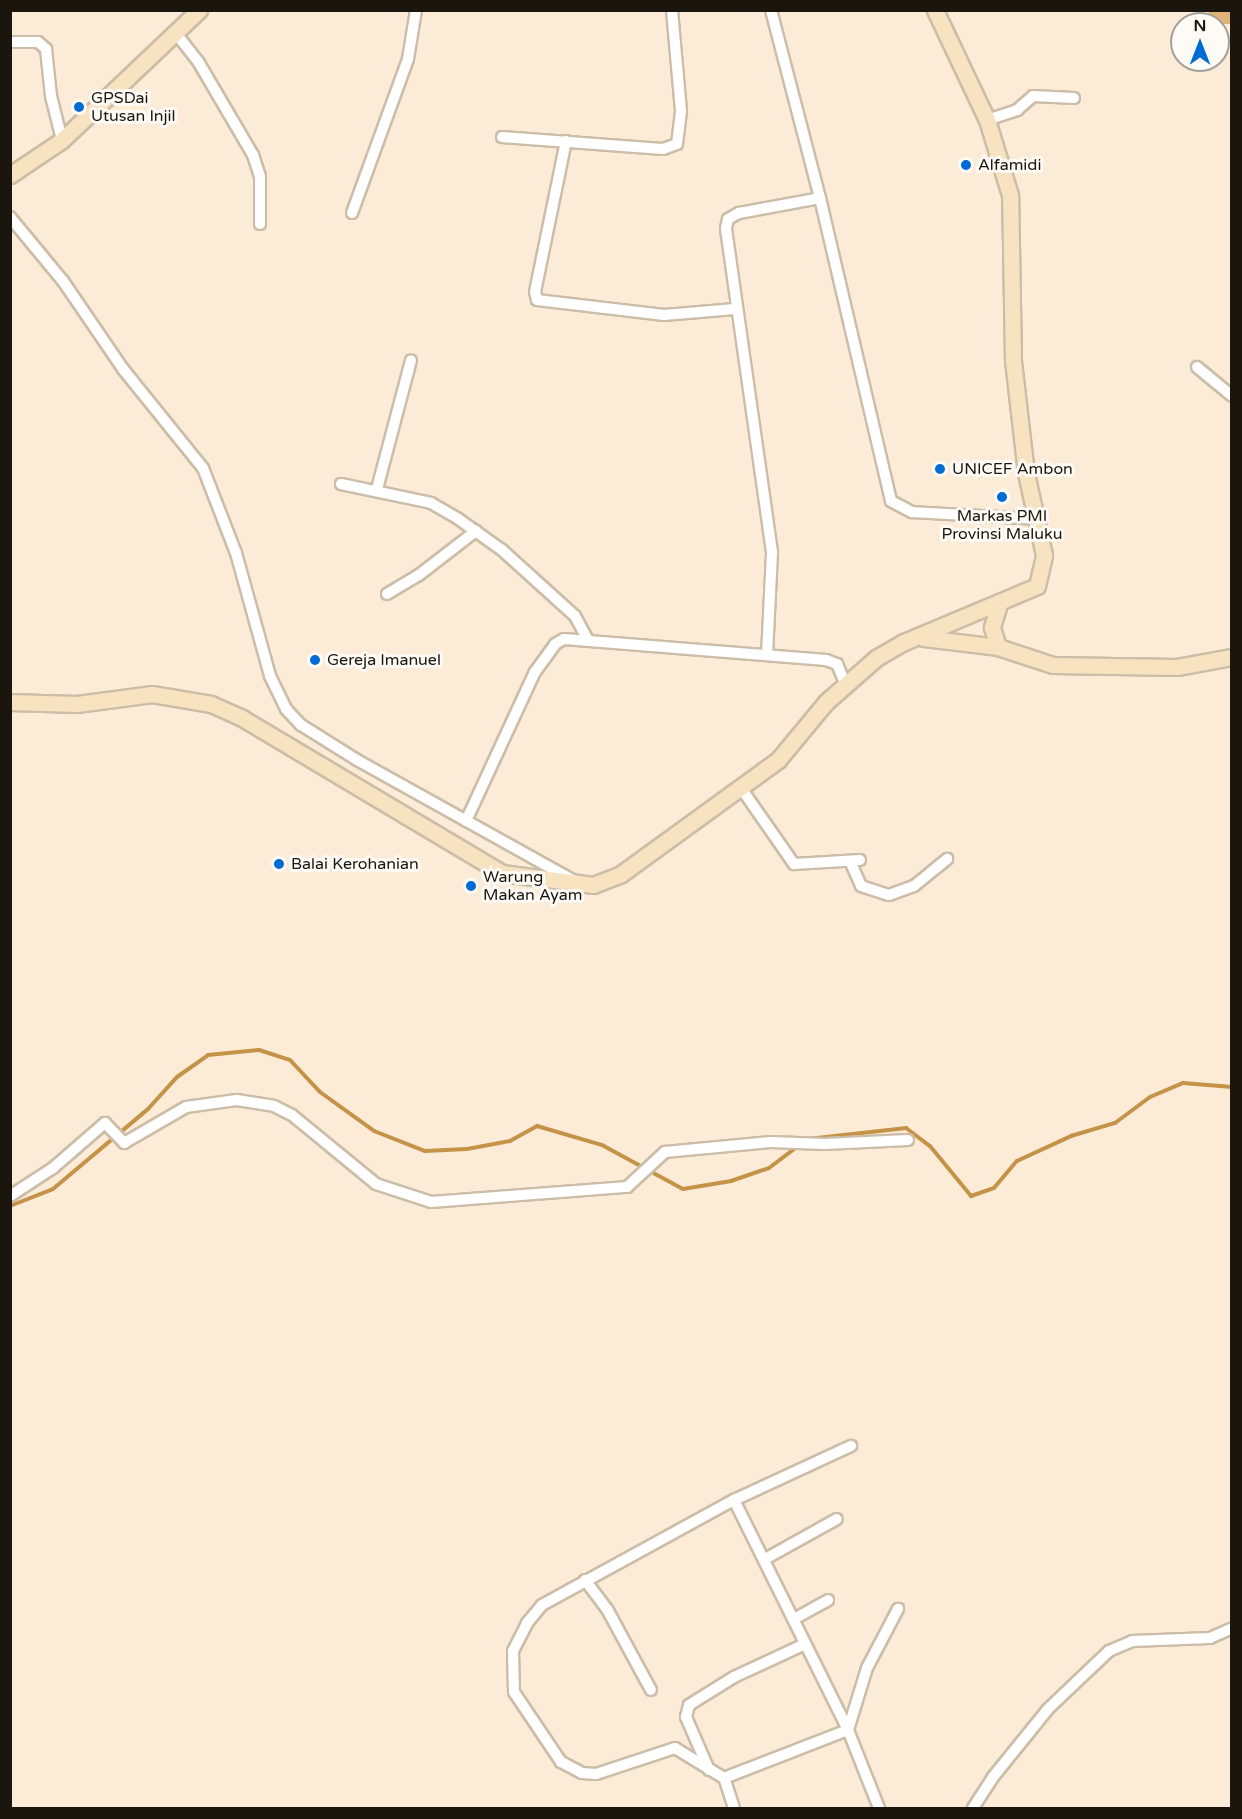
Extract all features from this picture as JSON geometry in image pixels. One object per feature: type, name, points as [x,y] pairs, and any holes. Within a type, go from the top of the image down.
[{"type":"street","points":[[10,175],[62,140],[199,10]]},
{"type":"street","points":[[352,213],[408,59],[416,10]]},
{"type":"street","points":[[502,137],[663,149],[677,144],[681,111],[672,10]]},
{"type":"street","points":[[771,10],[820,198],[891,501],[912,512],[1039,519]]},
{"type":"street","points":[[10,702],[76,704],[152,694],[211,704],[242,717],[502,873],[579,885],[603,883],[621,874],[778,760],[845,683],[890,649],[1037,586],[1044,555],[1039,519],[1026,473],[1013,360],[1010,195],[987,120],[935,10]]},
{"type":"street","points":[[175,32],[205,72],[253,155],[260,177],[260,224]]},
{"type":"street","points":[[10,42],[38,42],[46,49],[51,96],[62,140]]},
{"type":"street","points":[[987,120],[1017,110],[1033,96],[1074,98]]},
{"type":"street","points":[[566,141],[535,292],[537,300],[664,315],[735,309]]},
{"type":"street","points":[[767,655],[772,552],[735,309],[726,228],[728,219],[739,213],[820,198]]},
{"type":"street","points":[[10,218],[63,281],[123,369],[203,468],[236,553],[270,676],[286,709],[326,742],[520,849],[579,885]]},
{"type":"street","points":[[377,489],[411,360]]},
{"type":"street","points":[[1197,367],[1232,396]]},
{"type":"street","points":[[341,484],[377,489],[431,503],[476,531],[579,620],[587,639]]},
{"type":"street","points":[[387,594],[419,575],[476,531]]},
{"type":"street","points":[[998,647],[992,627],[999,604]]},
{"type":"street","points":[[919,638],[998,647],[1053,665],[1177,667],[1232,657]]},
{"type":"street","points":[[466,821],[541,662],[560,641],[587,639],[832,662],[845,683]]},
{"type":"street","points":[[741,788],[794,864],[855,860],[861,886],[889,895],[914,886],[947,859]]},
{"type":"street","points":[[10,1196],[53,1168],[106,1123],[122,1143],[186,1107],[254,1101],[292,1115],[376,1184],[418,1200],[445,1203],[627,1187],[641,1176],[656,1157],[665,1152],[794,1142],[908,1140]]},
{"type":"street","points":[[734,1809],[724,1778],[670,1748],[608,1773],[582,1773],[561,1762],[531,1720],[512,1682],[513,1650],[542,1605],[734,1500],[851,1446]]},
{"type":"street","points":[[734,1500],[765,1558],[848,1730],[879,1809]]},
{"type":"street","points":[[765,1558],[837,1519]]},
{"type":"street","points":[[585,1580],[616,1624],[651,1690]]},
{"type":"street","points":[[794,1619],[828,1600]]},
{"type":"street","points":[[848,1730],[867,1668],[898,1609]]},
{"type":"street","points":[[973,1809],[993,1777],[1048,1709],[1109,1650],[1132,1641],[1210,1638],[1232,1628]]},
{"type":"street","points":[[709,1770],[686,1717],[689,1705],[734,1677],[805,1644]]},
{"type":"street","points":[[724,1778],[848,1730]]},
{"type":"shaded area","points":[[1231,11],[1231,24],[1230,12],[1208,12]]},
{"type":"waterway","points":[[10,1206],[53,1189],[148,1109],[177,1077],[208,1055],[259,1050],[290,1060],[320,1092],[374,1131],[425,1151],[467,1149],[510,1141],[537,1126],[602,1145],[683,1189],[731,1181],[769,1168],[797,1147]]},
{"type":"waterway","points":[[808,1139],[906,1128],[930,1146],[971,1196],[994,1188],[1017,1161],[1071,1136],[1115,1123],[1150,1097],[1183,1083],[1232,1087]]},
{"type":"place","name":"GPSDai Utusan Injil","points":[[79,107]]},
{"type":"place","name":"Alfamidi","points":[[966,165]]},
{"type":"place","name":"UNICEF Ambon","points":[[940,469]]},
{"type":"place","name":"Markas PMI Provinsi Maluku","points":[[1002,497]]},
{"type":"place","name":"Gereja Imanuel","points":[[315,660]]},
{"type":"place","name":"Balai Kerohanian","points":[[279,864]]},
{"type":"place","name":"Warung Makan Ayam","points":[[471,886]]}]
